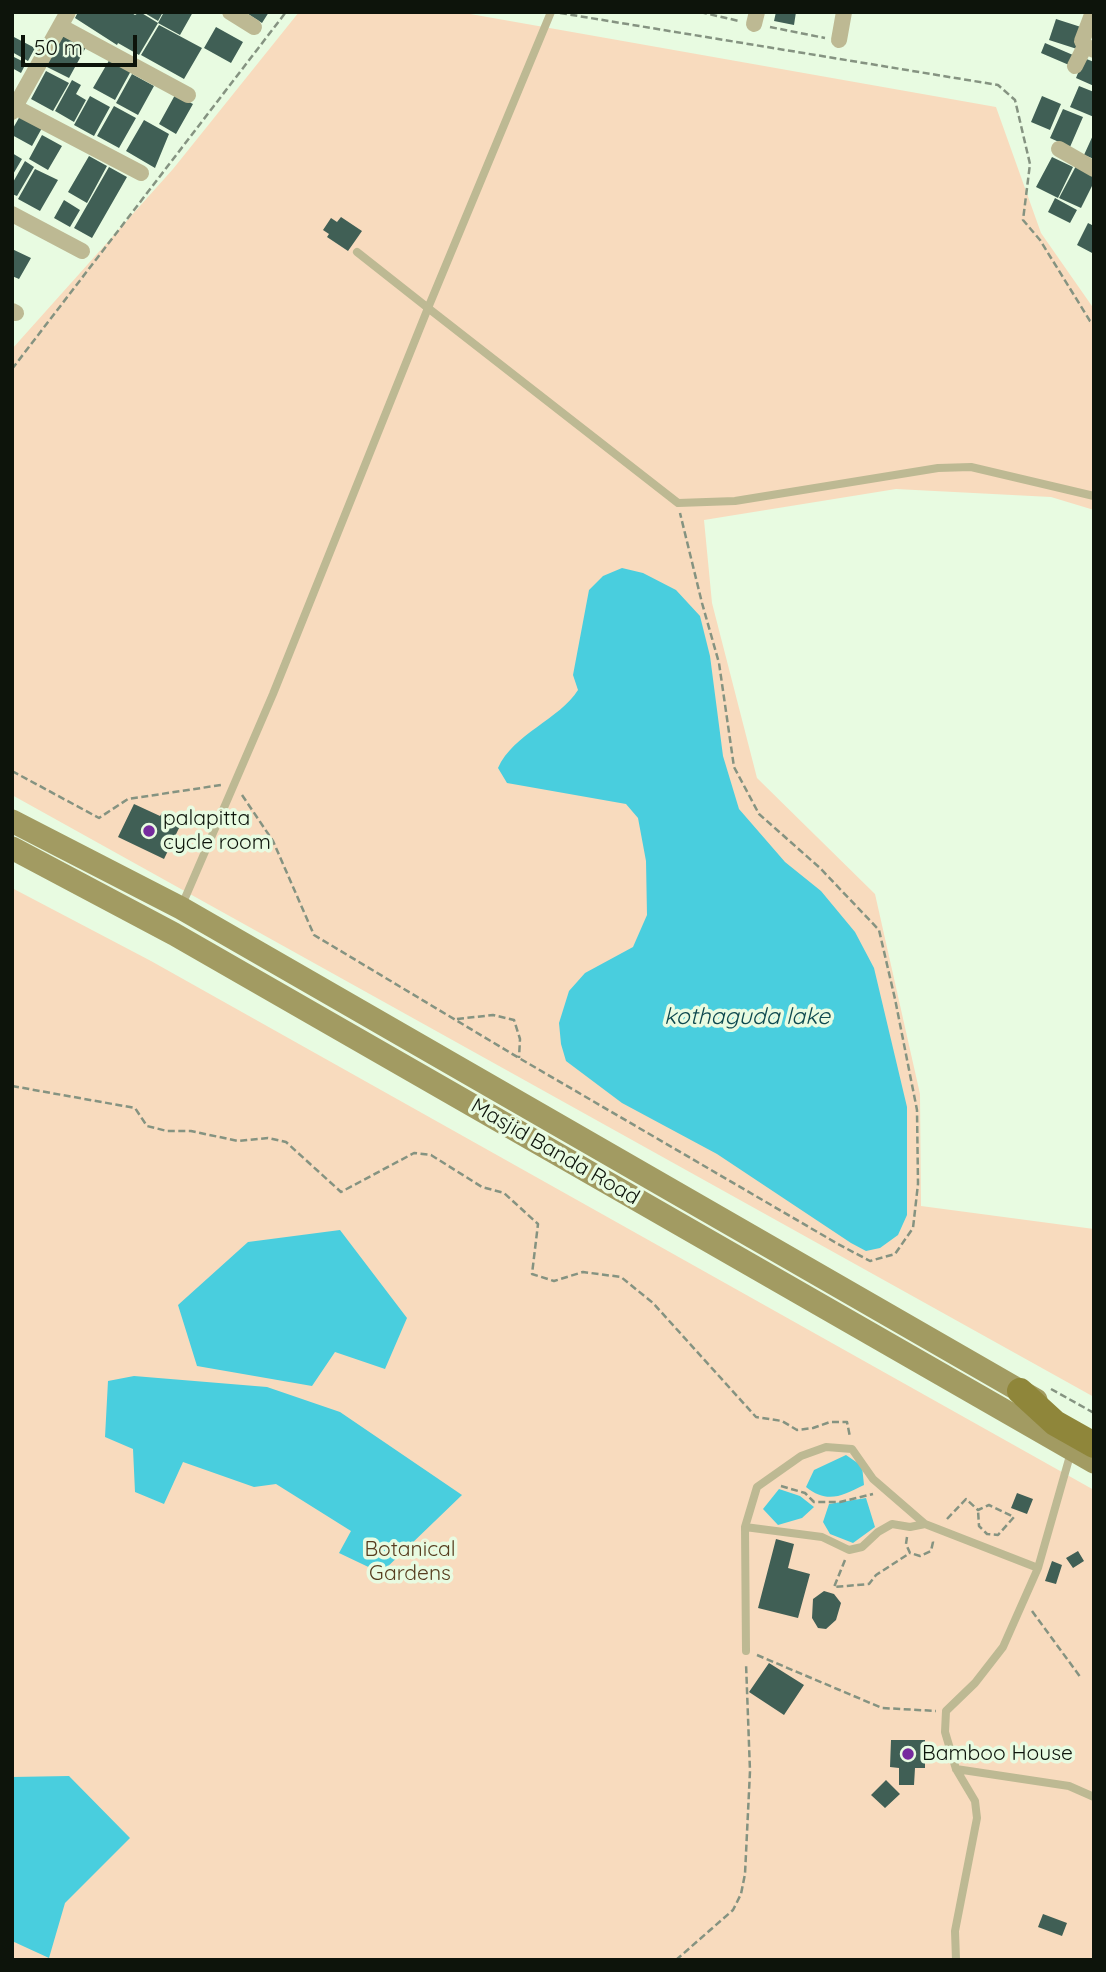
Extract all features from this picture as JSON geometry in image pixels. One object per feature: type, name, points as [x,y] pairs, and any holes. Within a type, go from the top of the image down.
[{"type":"main road","name":"Masjid Banda Road","points":[[12,821],[181,908],[1094,1433]]},
{"type":"main road","name":"Masjid Banda Road","points":[[12,848],[186,941],[1083,1447],[1094,1462]]},
{"type":"main road","points":[[1020,1391],[1083,1447]]},
{"type":"street","points":[[230,12],[254,27]]},
{"type":"street","points":[[839,40],[844,12]]},
{"type":"street","points":[[1075,66],[1089,48],[1083,35],[1093,12]]},
{"type":"street","points":[[141,173],[14,109],[64,19],[188,95]]},
{"type":"street","points":[[1059,149],[1094,169]]},
{"type":"street","points":[[12,214],[82,251]]},
{"type":"lane","points":[[181,908],[273,694],[428,308],[553,12]]},
{"type":"lane","points":[[357,252],[678,503],[735,501],[938,468],[971,467],[1094,496]]},
{"type":"lane","points":[[746,1651],[745,1527],[757,1487],[801,1456],[826,1447],[852,1449],[873,1479],[925,1524],[1038,1568]]},
{"type":"lane","points":[[956,1960],[955,1931],[977,1818],[975,1801],[956,1769],[946,1732],[946,1711],[975,1683],[1003,1647],[1038,1568],[1083,1447]]},
{"type":"lane","points":[[745,1527],[822,1537],[849,1550],[862,1547],[878,1532],[892,1524],[910,1527],[925,1524]]},
{"type":"lane","points":[[956,1769],[1069,1786],[1094,1797]]},
{"type":"path","points":[[12,369],[286,12]]},
{"type":"path","points":[[553,12],[998,85],[1015,100],[1030,164],[1023,220],[1040,240],[1090,321],[1094,323]]},
{"type":"path","points":[[700,12],[755,18],[839,40]]},
{"type":"path","points":[[12,771],[99,818],[128,799],[234,783],[272,841],[314,935],[519,1058],[870,1261],[895,1254],[913,1228],[918,1184],[917,1110],[878,930],[820,868],[759,814],[734,767],[719,663],[678,503]]},
{"type":"path","points":[[457,1019],[493,1015],[514,1020],[520,1038],[519,1058]]},
{"type":"path","points":[[12,1086],[135,1108],[147,1126],[167,1132],[191,1132],[238,1141],[268,1138],[286,1142],[341,1192],[414,1153],[431,1155],[482,1187],[504,1193],[538,1224],[532,1275],[554,1281],[583,1272],[621,1277],[653,1303],[755,1417],[782,1421],[797,1430],[830,1422],[847,1422],[852,1449]]},
{"type":"path","points":[[764,1481],[804,1493],[814,1503],[840,1502],[887,1492]]},
{"type":"path","points":[[937,1528],[966,1499],[978,1510],[979,1526],[987,1534],[998,1535],[1014,1517],[989,1505],[978,1510]]},
{"type":"path","points":[[910,1527],[905,1544],[910,1553],[920,1556],[931,1552],[933,1542],[925,1524]]},
{"type":"path","points":[[849,1550],[834,1587],[869,1584],[876,1576],[910,1553]]},
{"type":"path","points":[[1024,1600],[1080,1678]]},
{"type":"path","points":[[676,1960],[733,1910],[743,1884],[750,1771],[746,1651],[883,1708],[946,1711]]},
{"type":"green space","points":[[299,12],[459,12],[996,107],[1041,233],[1094,309],[1094,510],[1051,497],[896,489],[704,520],[712,603],[757,778],[875,894],[920,1094],[921,1206],[1094,1229],[1094,1397],[12,795],[12,349],[173,169]]},
{"type":"green space","name":"Botanical Gardens","points":[[12,888],[151,961],[1094,1490],[1094,1960],[12,1960]]},
{"type":"water","name":"kothaguda lake","points":[[622,568],[643,573],[676,590],[700,616],[710,656],[723,756],[739,809],[785,862],[821,891],[855,932],[874,968],[907,1107],[907,1215],[898,1235],[880,1248],[866,1251],[851,1243],[717,1154],[622,1103],[566,1061],[559,1023],[569,991],[585,973],[633,947],[647,915],[646,861],[638,818],[626,804],[507,783],[498,768],[514,746],[560,710],[578,690],[573,675],[589,590],[603,576]]},
{"type":"water","points":[[340,1230],[407,1318],[385,1369],[335,1352],[312,1386],[197,1366],[178,1305],[248,1242]]},
{"type":"water","points":[[134,1376],[267,1387],[340,1412],[462,1495],[381,1573],[339,1553],[351,1531],[276,1484],[254,1487],[183,1462],[164,1504],[135,1492],[133,1449],[105,1437],[108,1381]]},
{"type":"water","points":[[846,1455],[862,1466],[864,1485],[842,1495],[828,1497],[806,1487],[814,1470]]},
{"type":"water","points":[[779,1489],[800,1496],[814,1507],[802,1518],[778,1525],[763,1509]]},
{"type":"water","points":[[866,1498],[875,1527],[853,1543],[830,1534],[823,1522],[829,1504]]},
{"type":"water","points":[[69,1776],[130,1838],[65,1903],[49,1958],[12,1941],[12,1777]]},
{"type":"building","points":[[78,12],[130,12],[135,15],[140,12],[158,23],[139,55],[118,43],[117,45],[75,18]]},
{"type":"building","points":[[143,12],[163,12],[158,21]]},
{"type":"building","points":[[164,12],[193,12],[180,35],[158,23]]},
{"type":"building","points":[[245,12],[269,12],[262,23]]},
{"type":"building","points":[[776,12],[796,12],[794,25],[774,21]]},
{"type":"building","points":[[1056,19],[1084,28],[1077,49],[1049,40]]},
{"type":"building","points":[[159,25],[202,48],[184,79],[141,55]]},
{"type":"building","points":[[216,27],[243,42],[231,63],[204,48]]},
{"type":"building","points":[[62,34],[86,47],[69,78],[45,66]]},
{"type":"building","points":[[12,36],[35,48],[28,61],[12,52]]},
{"type":"building","points":[[1045,43],[1073,55],[1069,65],[1041,53]]},
{"type":"building","points":[[12,56],[26,63],[21,73],[12,68]]},
{"type":"building","points":[[111,57],[132,69],[115,100],[93,88]]},
{"type":"building","points":[[1084,58],[1094,62],[1094,86],[1076,78]]},
{"type":"building","points":[[46,71],[69,83],[53,111],[31,99]]},
{"type":"building","points":[[132,74],[154,86],[138,115],[116,103]]},
{"type":"building","points":[[72,80],[81,85],[76,94],[86,100],[74,122],[55,111]]},
{"type":"building","points":[[1079,86],[1094,92],[1094,117],[1070,107]]},
{"type":"building","points":[[175,95],[193,104],[176,134],[159,124]]},
{"type":"building","points":[[90,96],[110,107],[94,136],[74,125]]},
{"type":"building","points":[[1042,96],[1061,104],[1050,130],[1031,122]]},
{"type":"building","points":[[114,106],[136,118],[119,148],[97,136]]},
{"type":"building","points":[[1063,109],[1083,117],[1070,147],[1050,138]]},
{"type":"building","points":[[20,116],[42,128],[32,146],[12,135]]},
{"type":"building","points":[[144,120],[169,134],[155,168],[126,151]]},
{"type":"building","points":[[1094,133],[1094,159],[1084,155]]},
{"type":"building","points":[[42,135],[62,146],[48,170],[29,159]]},
{"type":"building","points":[[12,153],[22,159],[12,176]]},
{"type":"building","points":[[89,156],[107,166],[87,203],[68,192]]},
{"type":"building","points":[[1052,157],[1073,167],[1058,198],[1036,187]]},
{"type":"building","points":[[25,161],[34,167],[17,196],[12,194],[12,184]]},
{"type":"building","points":[[1076,166],[1094,174],[1094,182],[1081,208],[1059,198]]},
{"type":"building","points":[[109,167],[127,177],[92,238],[74,228]]},
{"type":"building","points":[[35,169],[58,180],[40,211],[18,199]]},
{"type":"building","points":[[1055,198],[1077,210],[1070,223],[1048,212]]},
{"type":"building","points":[[64,200],[80,210],[70,227],[54,218]]},
{"type":"building","points":[[341,217],[362,231],[348,251],[327,237],[329,234],[323,230],[331,218],[337,222]]},
{"type":"building","points":[[1088,223],[1094,226],[1094,254],[1077,245]]},
{"type":"building","points":[[12,249],[31,258],[19,279],[12,276]]},
{"type":"building","name":"palapitta cycle room","points":[[134,804],[160,816],[162,813],[180,826],[164,859],[118,837]]},
{"type":"building","points":[[1017,1493],[1033,1499],[1027,1514],[1011,1508]]},
{"type":"building","points":[[776,1539],[794,1544],[788,1568],[810,1574],[798,1618],[758,1608]]},
{"type":"building","points":[[1078,1551],[1084,1561],[1073,1568],[1066,1558]]},
{"type":"building","points":[[1052,1561],[1062,1565],[1056,1584],[1045,1581]]},
{"type":"building","points":[[824,1591],[834,1594],[841,1603],[836,1620],[826,1629],[818,1628],[812,1618],[813,1599]]},
{"type":"building","points":[[769,1663],[804,1685],[784,1715],[749,1692]]},
{"type":"building","name":"Bamboo House","points":[[891,1740],[925,1740],[925,1768],[915,1768],[914,1785],[899,1785],[899,1768],[890,1767]]},
{"type":"building","points":[[886,1780],[900,1794],[885,1808],[871,1795]]},
{"type":"building","points":[[1043,1914],[1067,1923],[1062,1936],[1038,1927]]},
{"type":"place","name":"palapitta cycle room","points":[[149,831]]},
{"type":"place","name":"Bamboo House","points":[[908,1754]]}]
